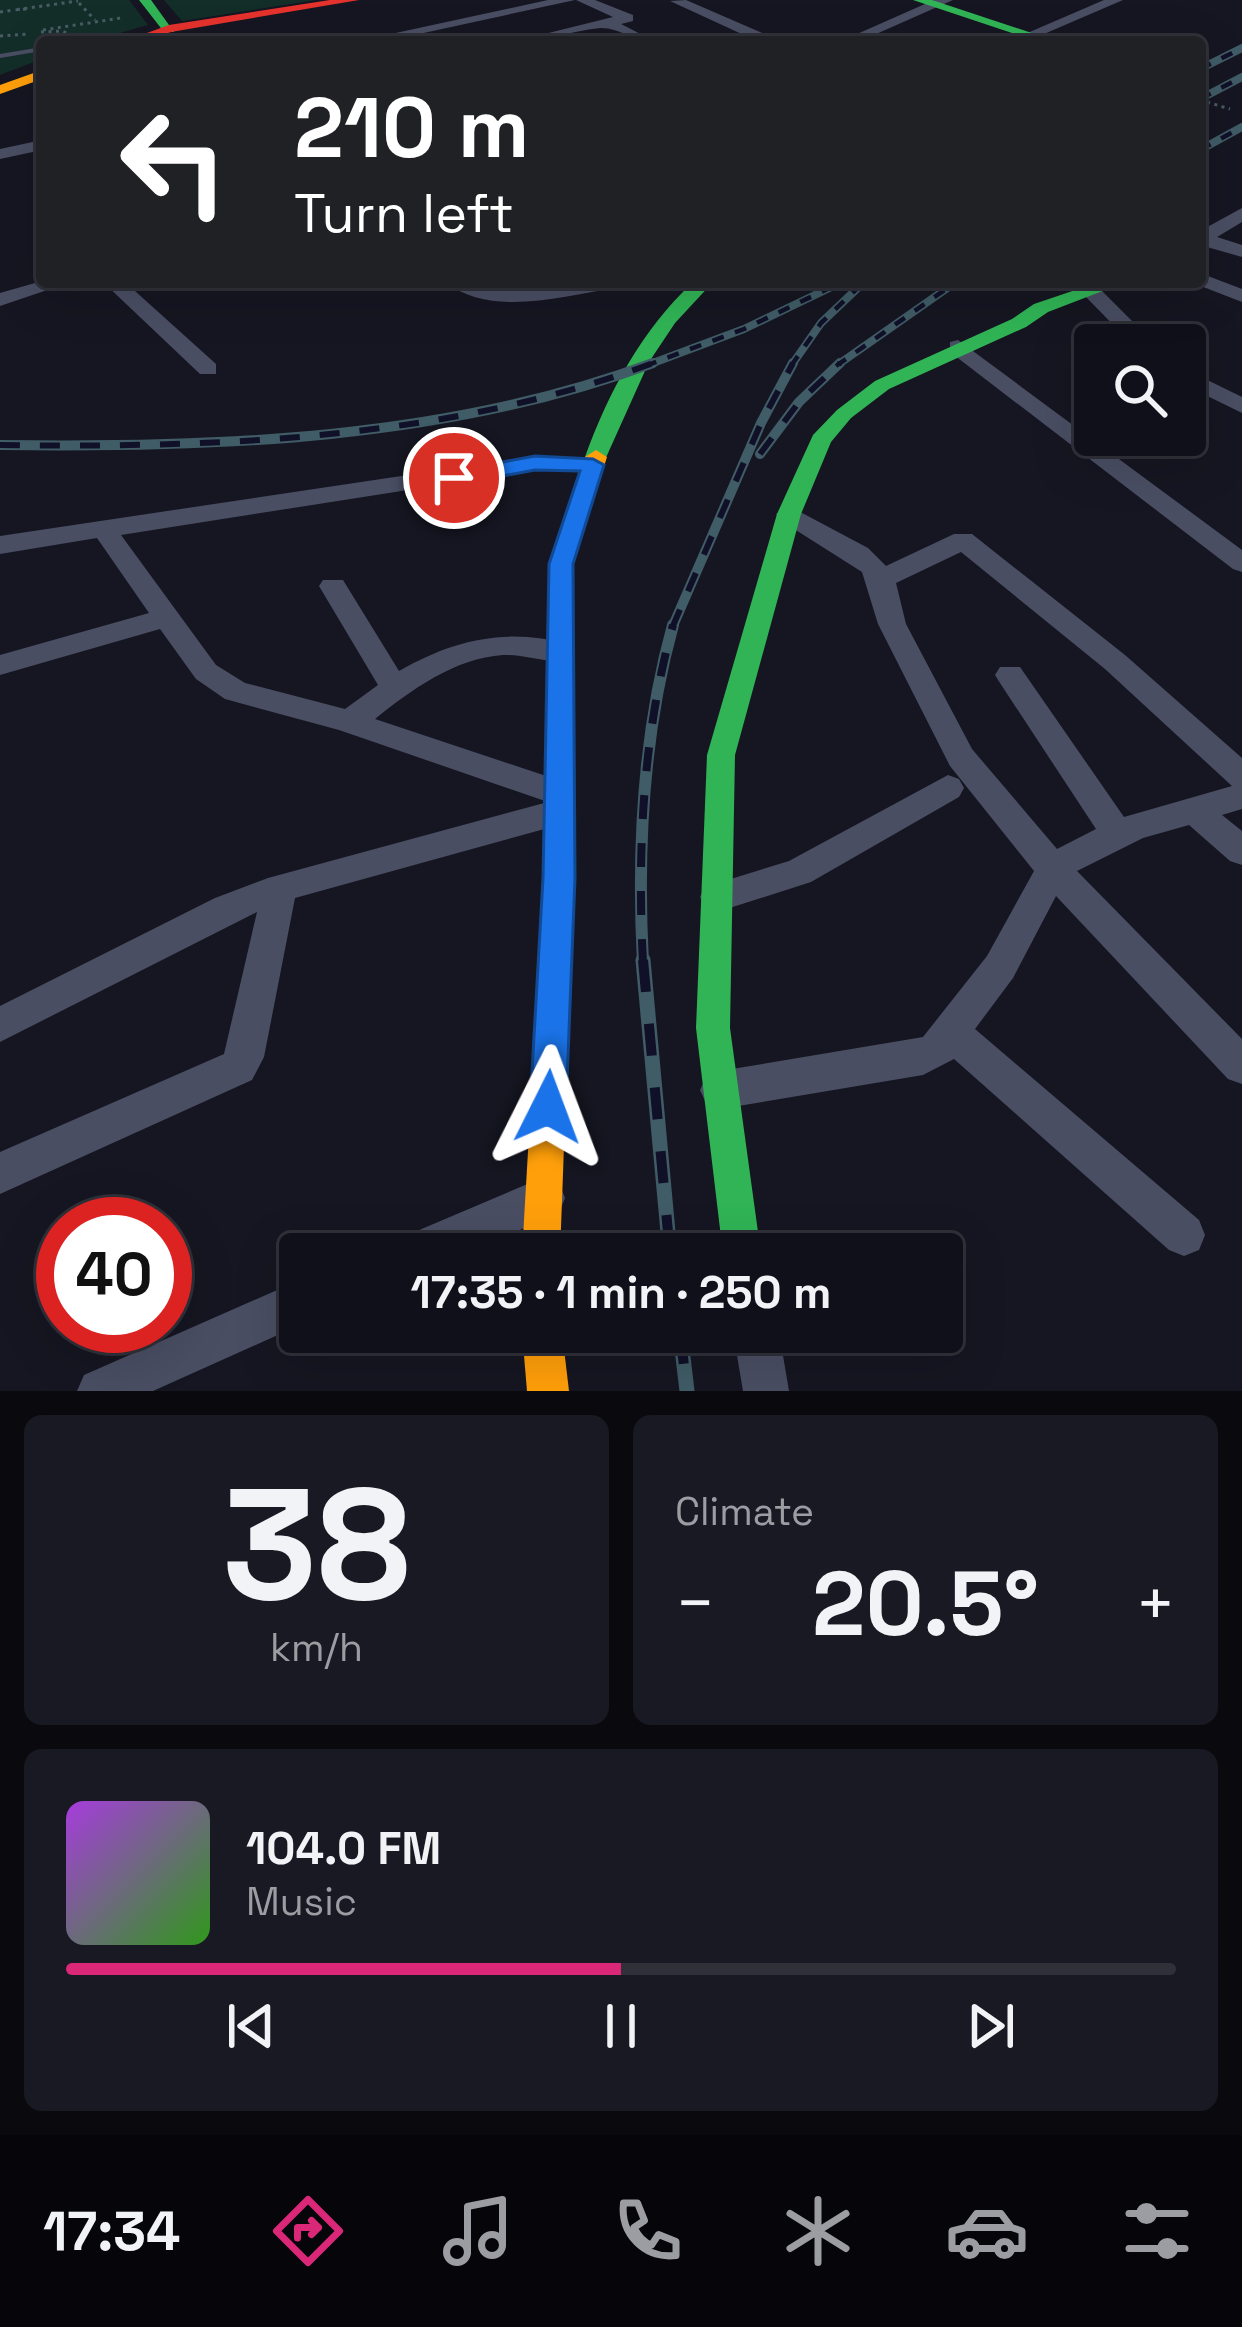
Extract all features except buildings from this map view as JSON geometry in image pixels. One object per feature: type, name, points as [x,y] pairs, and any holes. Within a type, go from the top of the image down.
[{"type":"main road","points":[[145,0],[145,34],[353,0]]},
{"type":"main road","points":[[935,1],[1036,36]]},
{"type":"main road","points":[[0,90],[36,76]]},
{"type":"main road","points":[[543,1233],[559,802],[561,564],[612,408],[690,288]]},
{"type":"main road","points":[[739,1233],[713,1028],[721,755],[789,514],[821,440],[844,414],[882,385],[1063,298],[1100,288]]},
{"type":"main road","points":[[544,1353],[548,1391]]},
{"type":"street","points":[[390,36],[568,0]]},
{"type":"street","points":[[545,36],[628,18],[583,0]]},
{"type":"street","points":[[1046,36],[1116,0]]},
{"type":"street","points":[[867,36],[935,1]]},
{"type":"street","points":[[677,2],[757,36]]},
{"type":"street","points":[[521,10],[562,32]]},
{"type":"street","points":[[487,16],[516,36]]},
{"type":"street","points":[[604,22],[636,36]]},
{"type":"street","points":[[0,154],[36,146]]},
{"type":"street","points":[[1206,235],[1242,214]]},
{"type":"street","points":[[1206,240],[1242,251]]},
{"type":"street","points":[[1206,282],[1242,296]]},
{"type":"street","points":[[0,300],[41,288]]},
{"type":"street","points":[[120,288],[208,369]]},
{"type":"street","points":[[469,288],[531,297],[581,288]]},
{"type":"street","points":[[1105,288],[1130,324]]},
{"type":"street","points":[[958,347],[1242,563]]},
{"type":"street","points":[[1206,387],[1242,406]]},
{"type":"street","points":[[0,545],[535,463],[593,465]]},
{"type":"street","points":[[789,514],[859,554],[880,580],[892,624],[961,757],[1053,869],[1242,1066]]},
{"type":"street","points":[[104,530],[206,672],[236,691],[350,722],[559,802]]},
{"type":"street","points":[[880,580],[963,540],[1115,662],[1242,777]]},
{"type":"street","points":[[332,586],[394,688]]},
{"type":"street","points":[[0,664],[167,617]]},
{"type":"street","points":[[350,722],[394,688],[459,657],[498,645],[560,652]]},
{"type":"street","points":[[1010,675],[1117,835]]},
{"type":"street","points":[[717,897],[799,872],[948,788]]},
{"type":"street","points":[[720,1090],[923,1058],[937,1050],[1000,967],[1053,869],[1117,835],[1242,796]]},
{"type":"street","points":[[0,1024],[226,909],[559,802]]},
{"type":"street","points":[[1193,809],[1242,850]]},
{"type":"street","points":[[0,1173],[238,1067],[280,888]]},
{"type":"street","points":[[951,1032],[1184,1235]]},
{"type":"street","points":[[462,1233],[544,1198]]},
{"type":"street","points":[[100,1391],[279,1311]]},
{"type":"street","points":[[760,1353],[766,1391]]},
{"type":"lane","points":[[0,56],[36,50]]},
{"type":"path","points":[[15,0],[25,19]]},
{"type":"path","points":[[0,12],[77,1],[95,20]]},
{"type":"path","points":[[37,33],[95,20],[145,34]]},
{"type":"path","points":[[0,36],[29,34]]},
{"type":"path","points":[[1206,102],[1230,109]]},
{"type":"green space","points":[[0,0],[129,0],[148,25],[109,36],[36,36],[36,61],[0,75]]},
{"type":"green space","points":[[164,0],[316,0],[182,21]]},
{"type":"railway","points":[[1206,66],[1242,48]]},
{"type":"railway","points":[[1206,96],[1242,77]]},
{"type":"railway","points":[[1206,147],[1242,127]]},
{"type":"railway","points":[[645,366],[744,329],[829,288]]},
{"type":"railway","points":[[793,364],[821,323],[858,288]]},
{"type":"railway","points":[[839,364],[947,288]]},
{"type":"railway","points":[[0,445],[248,441],[413,424],[575,389],[653,363]]},
{"type":"railway","points":[[673,627],[761,423],[793,364]]},
{"type":"railway","points":[[760,454],[799,402],[839,364]]},
{"type":"railway","points":[[643,963],[644,792],[673,627]]},
{"type":"railway","points":[[643,960],[668,1233]]},
{"type":"railway","points":[[682,1353],[687,1391]]},
{"type":"traffic: fast","points":[[145,0],[169,29]]},
{"type":"traffic: fast","points":[[919,0],[1033,36]]},
{"type":"traffic: fast","points":[[596,457],[639,362],[698,288]]},
{"type":"traffic: fast","points":[[739,1233],[713,1028],[721,755],[789,514],[821,440],[844,414],[882,385],[1019,323],[1041,308],[1099,288]]},
{"type":"traffic: slow","points":[[0,90],[36,76]]},
{"type":"traffic: slow","points":[[542,1233],[559,878],[561,564],[596,457]]},
{"type":"traffic: slow","points":[[544,1353],[548,1391]]},
{"type":"traffic: jam","points":[[147,36],[353,0]]},
{"type":"route","points":[[454,478],[535,463],[593,465],[561,564],[559,878],[548,1107]]}]
